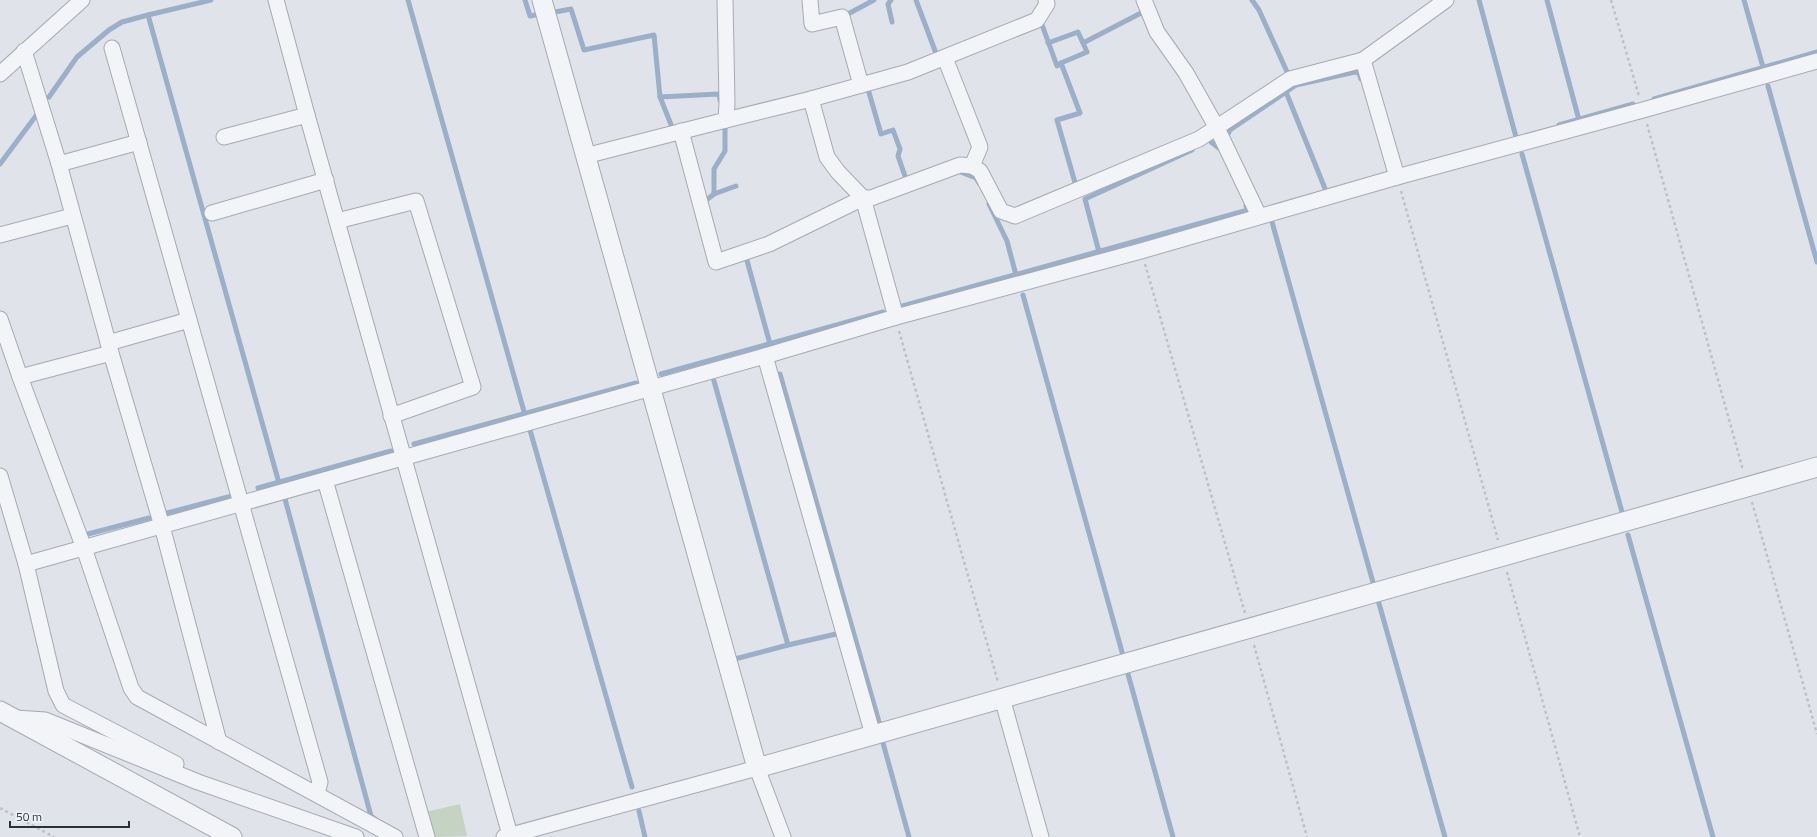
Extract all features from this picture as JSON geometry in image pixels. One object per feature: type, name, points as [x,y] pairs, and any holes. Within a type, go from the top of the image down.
[{"type":"street","points":[[0,74],[82,0]]},
{"type":"street","points":[[276,0],[404,458],[507,836],[757,768],[1817,467]]},
{"type":"street","points":[[542,0],[757,768],[783,837]]},
{"type":"street","points":[[725,0],[726,120]]},
{"type":"street","points":[[810,0],[812,24],[842,17],[861,85]]},
{"type":"street","points":[[585,156],[811,99],[908,72],[1037,20],[1047,4],[1046,0]]},
{"type":"street","points":[[1144,0],[1157,32],[1186,73],[1217,128],[1259,216]]},
{"type":"street","points":[[681,131],[716,262],[769,244],[863,198],[871,198],[960,165],[972,166],[980,172],[1001,211],[1016,216],[1199,139],[1290,79],[1362,60],[1446,0]]},
{"type":"street","points":[[112,48],[320,782],[317,793]]},
{"type":"street","points":[[24,51],[59,164],[109,348],[162,526],[218,742]]},
{"type":"street","points":[[945,58],[980,146],[972,166]]},
{"type":"street","points":[[1362,60],[1397,177]]},
{"type":"street","points":[[26,564],[765,356],[896,317],[1141,251],[1397,177],[1817,61]]},
{"type":"street","points":[[811,99],[827,157],[838,172],[863,198],[896,317]]},
{"type":"street","points":[[224,137],[307,115]]},
{"type":"street","points":[[59,164],[139,142]]},
{"type":"street","points":[[212,213],[326,180]]},
{"type":"street","points":[[337,222],[416,201],[473,387],[392,416]]},
{"type":"street","points":[[0,236],[72,216]]},
{"type":"street","points":[[0,319],[84,548],[131,688],[137,697],[218,742],[317,793],[395,837]]},
{"type":"street","points":[[20,377],[189,320]]},
{"type":"street","points":[[765,356],[873,735]]},
{"type":"street","points":[[0,476],[26,564],[56,691],[62,704],[192,772],[198,782]]},
{"type":"street","points":[[325,480],[427,837]]},
{"type":"street","points":[[1002,698],[1040,837]]},
{"type":"street","points":[[6,714],[44,720],[198,782],[356,837]]},
{"type":"street","points":[[6,714],[232,837]]},
{"type":"path","points":[[1611,0],[1817,734]]},
{"type":"path","points":[[1397,177],[1580,837]]},
{"type":"path","points":[[1141,251],[1307,837]]},
{"type":"path","points":[[896,317],[1002,698]]},
{"type":"path","points":[[0,808],[54,837]]},
{"type":"green space","points":[[460,804],[467,836],[432,837],[426,812]]},
{"type":"waterway","points":[[49,97],[77,57],[109,30],[122,22],[211,0]]},
{"type":"waterway","points":[[408,0],[525,415]]},
{"type":"waterway","points":[[525,0],[530,16],[535,15]]},
{"type":"waterway","points":[[846,15],[874,0]]},
{"type":"waterway","points":[[891,0],[888,4],[892,22]]},
{"type":"waterway","points":[[916,0],[937,56]]},
{"type":"waterway","points":[[1252,0],[1259,10],[1288,74]]},
{"type":"waterway","points":[[1479,0],[1516,137]]},
{"type":"waterway","points":[[1547,0],[1579,120]]},
{"type":"waterway","points":[[1744,0],[1763,67]]},
{"type":"waterway","points":[[555,12],[571,9],[584,50],[654,35],[660,97],[719,94],[720,100]]},
{"type":"waterway","points":[[1061,63],[1087,52],[1083,43],[1141,13]]},
{"type":"waterway","points":[[148,15],[279,483]]},
{"type":"waterway","points":[[1041,22],[1057,66],[1061,63],[1080,113],[1057,120],[1076,186]]},
{"type":"waterway","points":[[1048,43],[1078,32],[1083,43]]},
{"type":"waterway","points":[[1654,99],[1817,52]]},
{"type":"waterway","points":[[1286,92],[1296,85],[1355,72],[1359,73],[1361,79]]},
{"type":"waterway","points":[[1768,86],[1817,262]]},
{"type":"waterway","points":[[868,89],[881,134],[893,130],[900,149],[898,156],[905,176]]},
{"type":"waterway","points":[[1228,134],[1230,130],[1286,92],[1326,191]]},
{"type":"waterway","points":[[660,97],[672,127]]},
{"type":"waterway","points":[[1559,125],[1633,104]]},
{"type":"waterway","points":[[0,164],[38,113]]},
{"type":"waterway","points":[[714,194],[714,169],[725,151],[725,124]]},
{"type":"waterway","points":[[1211,142],[1220,149]]},
{"type":"waterway","points":[[1099,252],[1085,199],[1192,150]]},
{"type":"waterway","points":[[1522,154],[1622,512]]},
{"type":"waterway","points":[[955,173],[958,171],[976,178],[979,183]]},
{"type":"waterway","points":[[704,202],[714,194],[736,186]]},
{"type":"waterway","points":[[989,204],[1007,241],[1016,275]]},
{"type":"waterway","points":[[899,307],[1248,210],[1246,206]]},
{"type":"waterway","points":[[1272,222],[1374,586]]},
{"type":"waterway","points":[[746,257],[770,344]]},
{"type":"waterway","points":[[1023,295],[1122,652]]},
{"type":"waterway","points":[[661,374],[883,312]]},
{"type":"waterway","points":[[780,374],[879,722]]},
{"type":"waterway","points":[[714,381],[788,645],[836,634]]},
{"type":"waterway","points":[[414,444],[636,383]]},
{"type":"waterway","points":[[530,430],[632,787]]},
{"type":"waterway","points":[[258,488],[391,451]]},
{"type":"waterway","points":[[167,513],[232,496]]},
{"type":"waterway","points":[[285,499],[371,816],[375,819]]},
{"type":"waterway","points":[[88,534],[149,518]]},
{"type":"waterway","points":[[1628,535],[1713,837]]},
{"type":"waterway","points":[[1378,600],[1445,837]]},
{"type":"waterway","points":[[735,659],[788,645]]},
{"type":"waterway","points":[[1128,674],[1173,837]]},
{"type":"waterway","points":[[883,743],[909,837]]},
{"type":"waterway","points":[[639,811],[645,837]]}]
